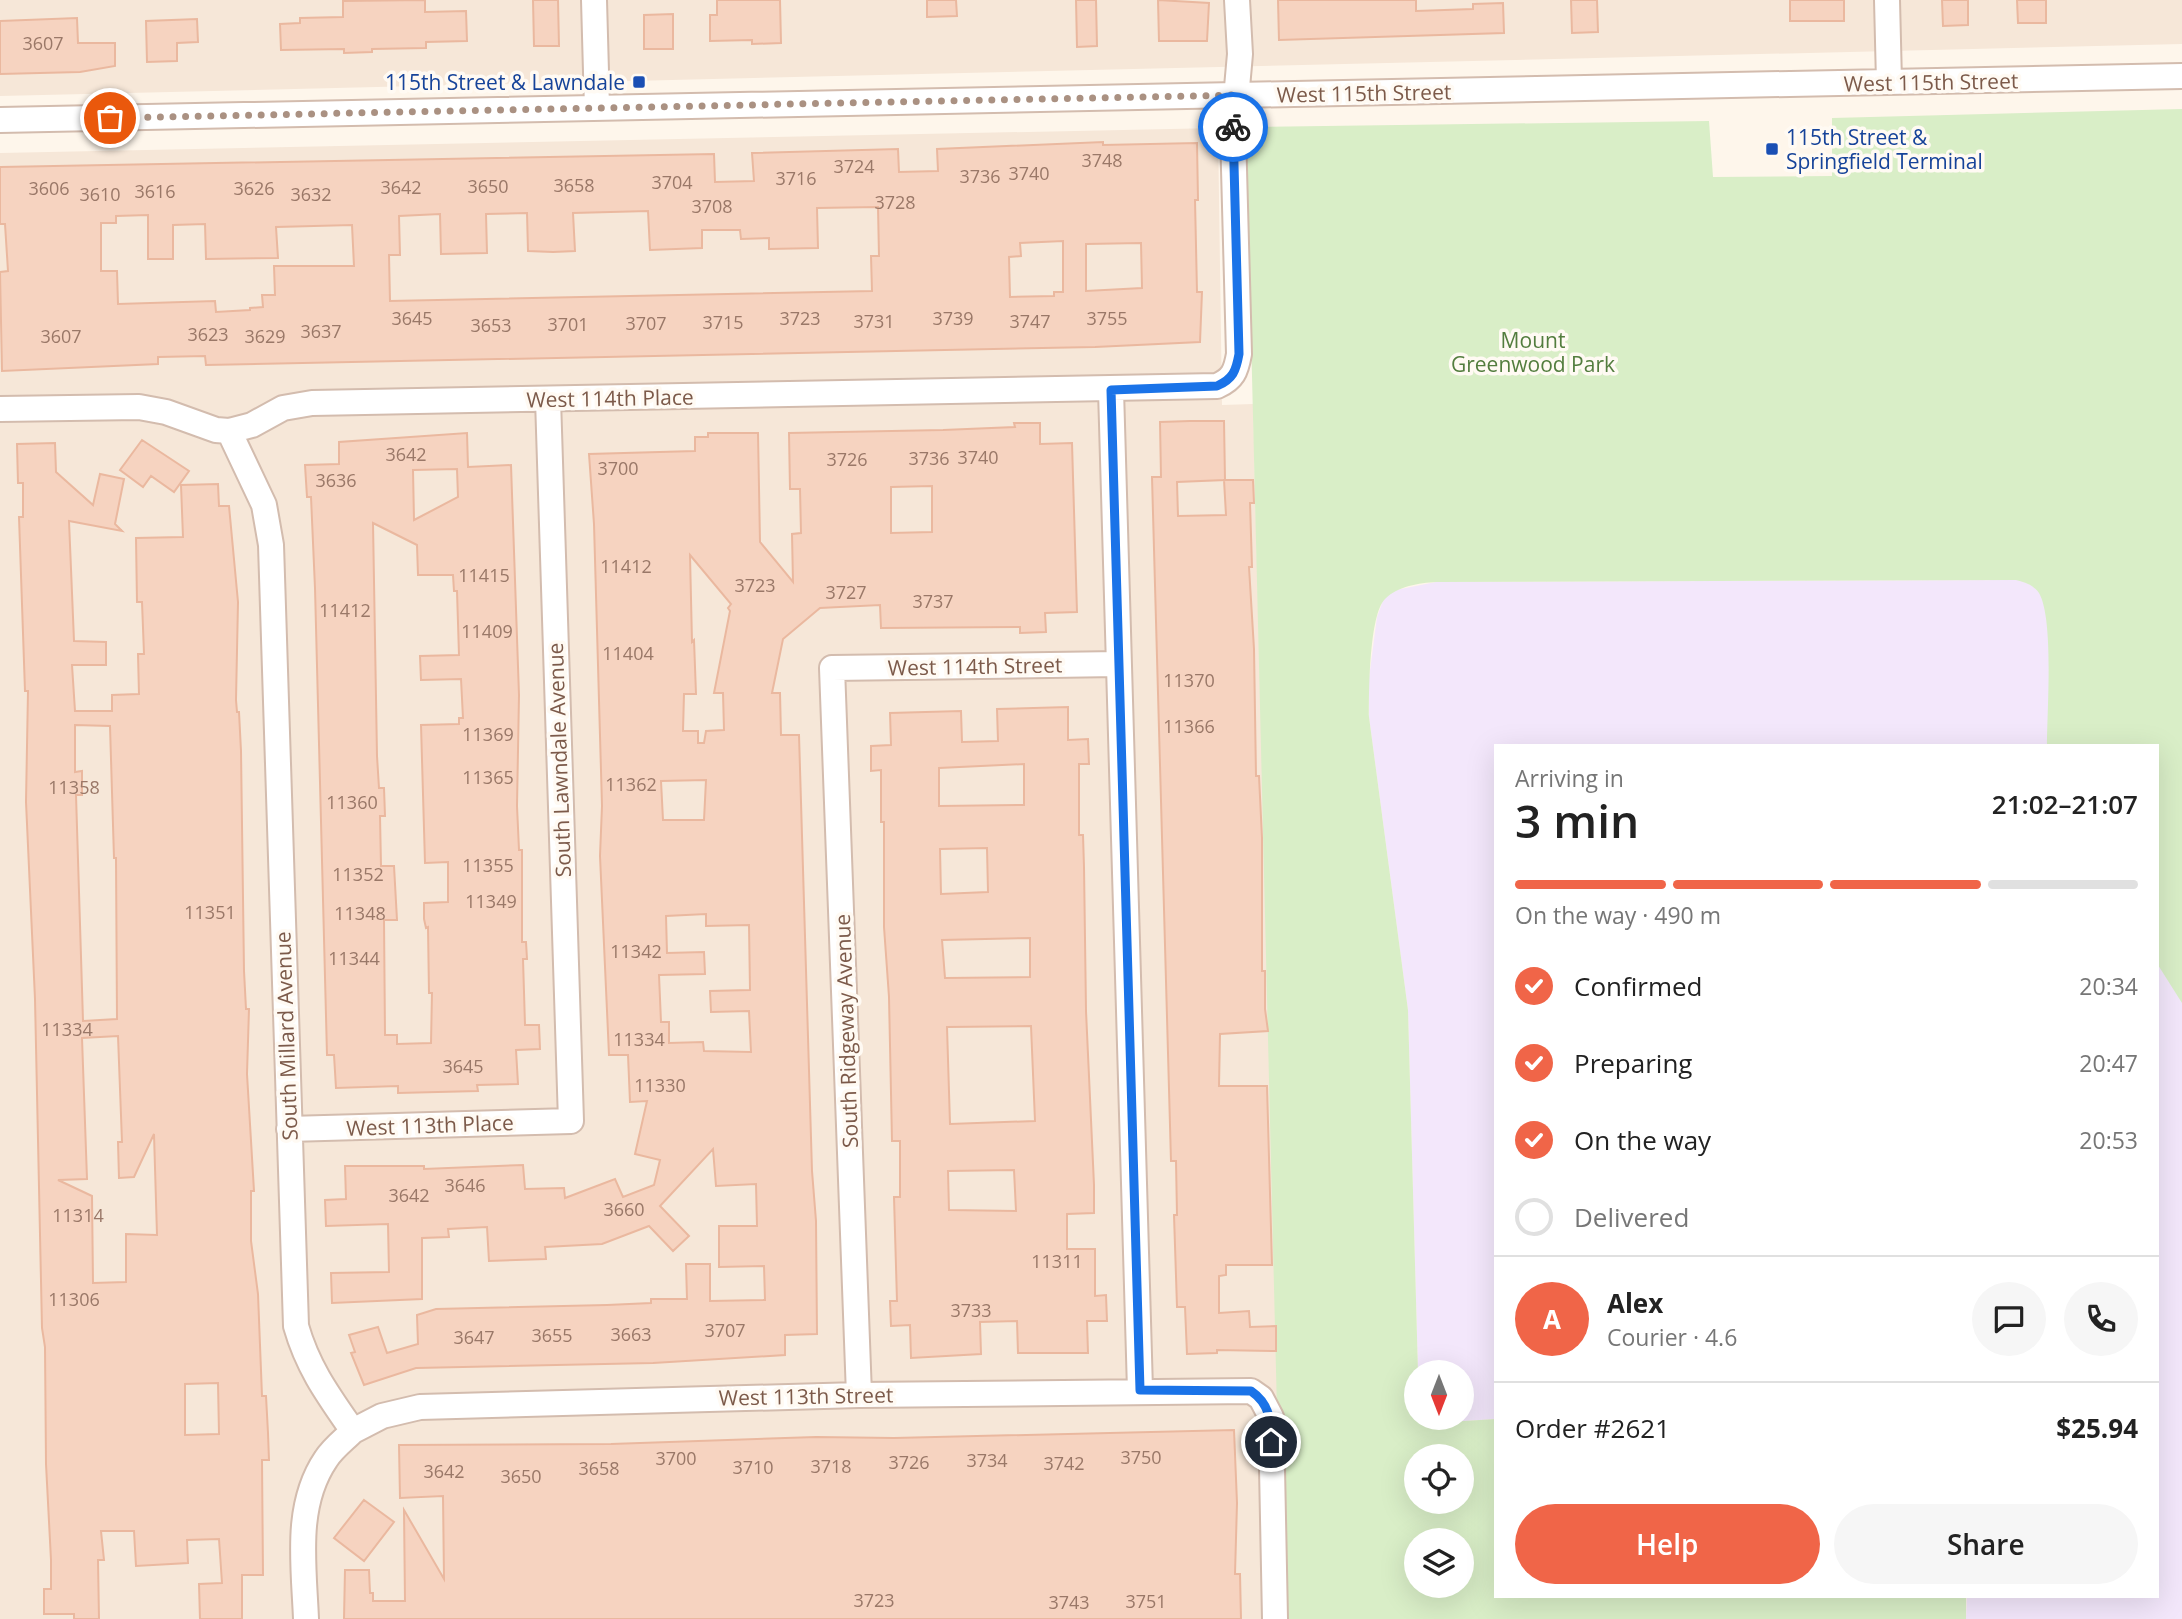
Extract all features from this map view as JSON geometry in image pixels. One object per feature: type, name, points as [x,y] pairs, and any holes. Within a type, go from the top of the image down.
[{"type":"street","points":[[594,0],[597,108]]},
{"type":"street","points":[[1237,0],[1240,54],[1237,95]]},
{"type":"street","points":[[1887,0],[1889,82]]},
{"type":"street","name":"West 115th Street","points":[[0,120],[2182,76]]},
{"type":"street","name":"West 114th Place","points":[[229,431],[252,425],[283,408],[298,404],[1217,386],[1229,381],[1236,371],[1239,354],[1233,132],[1237,95]]},
{"type":"street","points":[[1111,390],[1140,1390]]},
{"type":"street","name":"South Lawndale Avenue","points":[[548,399],[571,1121]]},
{"type":"street","points":[[0,409],[139,407],[166,412],[216,430],[229,431]]},
{"type":"street","name":"South Millard Avenue","points":[[229,431],[264,505],[271,545],[296,1326],[304,1356],[353,1431]]},
{"type":"street","name":"West 114th Street","points":[[832,668],[1118,664]]},
{"type":"street","name":"South Ridgeway Avenue","points":[[832,668],[859,1395]]},
{"type":"street","name":"West 113th Place","points":[[289,1129],[571,1121]]},
{"type":"street","name":"West 113th Street","points":[[353,1431],[382,1416],[420,1407],[859,1395],[1238,1389],[1251,1391],[1261,1398],[1271,1417],[1275,1619]]},
{"type":"street","points":[[306,1619],[303,1530],[307,1503],[326,1458],[353,1431]]},
{"type":"shaded area","points":[[0,0],[2182,0],[2182,44],[0,96]]},
{"type":"shaded area","points":[[1218,128],[1222,405],[1253,404],[1284,1619],[0,1619],[0,153]]},
{"type":"shaded area","points":[[2182,576],[2182,1619],[1966,1619],[1967,1598],[2159,1598],[2159,744],[1494,744],[1494,1419],[1474,1420],[1474,1360],[1418,1360],[1408,1010],[1369,717],[1369,678],[1377,617],[1386,592],[1436,582],[2016,580]]},
{"type":"green space","name":"Mount Greenwood Park","points":[[2182,109],[2182,1003],[2159,967],[2159,744],[2047,744],[2047,623],[2039,593],[2029,584],[2016,580],[1436,582],[1416,584],[1396,591],[1385,599],[1376,621],[1371,655],[1369,717],[1408,1010],[1418,1360],[1404,1360],[1404,1430],[1474,1430],[1474,1420],[1494,1419],[1494,1598],[1966,1598],[1966,1619],[1282,1619],[1246,127],[1709,121],[1713,177],[1832,176],[1832,118]]},
{"type":"building","points":[[425,0],[425,12],[466,11],[467,41],[426,42],[426,48],[372,49],[372,52],[344,53],[344,49],[281,50],[280,24],[300,23],[300,18],[343,17],[343,1]]},
{"type":"building","points":[[533,0],[558,0],[559,46],[534,46]]},
{"type":"building","points":[[717,0],[780,0],[781,43],[752,44],[752,40],[710,41],[710,15],[717,15]]},
{"type":"building","points":[[927,0],[956,0],[957,16],[927,17]]},
{"type":"building","points":[[1076,0],[1096,0],[1097,46],[1077,47]]},
{"type":"building","points":[[1158,0],[1209,3],[1207,41],[1159,41]]},
{"type":"building","points":[[1278,0],[1416,0],[1416,11],[1473,9],[1473,4],[1503,3],[1504,33],[1279,40]]},
{"type":"building","points":[[1571,0],[1597,0],[1598,32],[1572,33]]},
{"type":"building","points":[[1790,0],[1844,0],[1844,21],[1790,21]]},
{"type":"building","points":[[1942,0],[1968,0],[1968,25],[1943,26]]},
{"type":"building","points":[[2017,0],[2046,0],[2046,23],[2018,23]]},
{"type":"building","points":[[673,14],[673,49],[644,49],[644,15]]},
{"type":"building","points":[[77,18],[78,43],[115,43],[115,66],[80,72],[0,74],[0,21]]},
{"type":"building","points":[[197,19],[198,42],[177,43],[177,61],[147,62],[146,21]]},
{"type":"building","points":[[1103,142],[1103,145],[1197,143],[1198,200],[1195,200],[1197,292],[1202,292],[1200,342],[1095,347],[206,365],[205,356],[158,357],[158,364],[2,371],[0,272],[8,271],[5,224],[0,224],[0,167],[714,154],[715,182],[754,181],[752,153],[898,149],[899,172],[938,171],[937,149]],"holes":[[[878,207],[879,256],[871,256],[872,291],[390,301],[389,255],[400,255],[399,216],[440,214],[441,254],[487,253],[486,214],[527,213],[528,251],[553,252],[575,251],[573,213],[648,211],[650,250],[702,248],[702,230],[740,230],[741,239],[769,238],[769,249],[818,248],[817,208]],[[148,215],[148,259],[173,259],[173,225],[205,224],[206,259],[278,258],[276,227],[352,225],[354,266],[274,266],[275,295],[262,295],[263,307],[250,310],[216,312],[215,301],[118,304],[117,271],[101,271],[101,223],[116,223],[116,216]],[[1063,241],[1063,292],[1054,292],[1054,296],[1010,297],[1009,257],[1021,256],[1020,243]],[[1141,243],[1142,288],[1086,291],[1086,244]]]},
{"type":"building","points":[[1224,421],[1225,480],[1253,480],[1254,503],[1250,503],[1252,567],[1249,567],[1254,649],[1256,776],[1259,776],[1262,838],[1262,971],[1265,971],[1268,1031],[1220,1034],[1219,1086],[1267,1086],[1272,1265],[1226,1265],[1226,1275],[1219,1276],[1219,1313],[1249,1311],[1250,1327],[1276,1326],[1276,1351],[1217,1350],[1217,1353],[1187,1354],[1185,1307],[1177,1307],[1174,1215],[1177,1215],[1176,1161],[1171,1161],[1152,477],[1161,477],[1160,422]],"holes":[[[1224,480],[1226,515],[1178,516],[1177,482]]]},
{"type":"building","points":[[1014,423],[1040,423],[1040,444],[1072,443],[1077,612],[1045,613],[1046,632],[1020,633],[1020,627],[881,628],[880,605],[820,608],[783,639],[772,693],[780,693],[781,735],[799,735],[812,1171],[816,1221],[817,1334],[785,1335],[785,1355],[653,1363],[416,1368],[364,1385],[351,1353],[355,1352],[349,1335],[378,1327],[387,1353],[418,1344],[417,1315],[436,1309],[607,1305],[651,1303],[651,1299],[687,1299],[686,1264],[710,1264],[710,1301],[765,1300],[764,1266],[719,1267],[719,1226],[757,1226],[756,1184],[716,1186],[713,1149],[660,1206],[689,1236],[673,1251],[649,1226],[602,1244],[545,1247],[546,1259],[489,1261],[487,1227],[448,1229],[449,1237],[422,1238],[422,1299],[332,1303],[331,1273],[389,1272],[388,1224],[326,1226],[325,1200],[346,1199],[345,1166],[424,1166],[424,1169],[523,1165],[525,1189],[564,1188],[565,1198],[615,1179],[623,1197],[654,1185],[660,1160],[635,1154],[647,1101],[630,1102],[628,1055],[609,1055],[600,856],[602,806],[594,524],[589,454],[695,451],[695,437],[708,437],[708,433],[758,433],[760,542],[793,582],[792,534],[801,533],[800,489],[790,489],[789,433],[1015,427]],"holes":[[[932,486],[932,532],[891,533],[891,487]],[[690,555],[731,604],[728,608],[730,611],[714,693],[723,693],[724,730],[706,731],[704,743],[698,743],[698,731],[683,731],[684,694],[696,694],[694,640],[692,642]],[[706,780],[704,820],[663,820],[661,781]],[[706,914],[706,926],[749,925],[750,990],[710,991],[711,1012],[749,1011],[751,1052],[704,1051],[703,1042],[669,1043],[669,1022],[661,1022],[659,975],[705,974],[704,952],[667,953],[666,916]]]},
{"type":"building","points":[[467,433],[468,467],[511,465],[519,695],[517,806],[519,850],[522,850],[522,942],[526,942],[527,959],[523,959],[525,1025],[539,1025],[540,1049],[516,1050],[518,1084],[477,1085],[478,1091],[398,1093],[398,1086],[336,1088],[334,1055],[327,1055],[315,588],[311,497],[307,497],[305,465],[339,464],[339,442]],"holes":[[[457,469],[458,497],[414,520],[413,470]],[[373,523],[417,545],[418,575],[453,575],[454,591],[457,591],[459,655],[420,656],[421,680],[461,679],[463,718],[459,718],[459,724],[421,725],[425,863],[448,862],[448,902],[424,903],[424,919],[426,928],[428,927],[429,993],[432,993],[431,1043],[397,1044],[397,1035],[385,1035],[384,920],[397,920],[394,866],[381,866],[380,816],[385,816],[384,788],[379,788],[377,756]]]},
{"type":"building","points":[[142,440],[189,471],[174,492],[151,476],[143,487],[120,470]]},
{"type":"building","points":[[55,443],[56,472],[93,505],[100,474],[124,479],[115,524],[122,531],[69,521],[74,641],[106,642],[106,665],[72,665],[75,711],[112,711],[112,695],[139,694],[138,654],[144,654],[142,602],[137,602],[136,538],[183,537],[181,485],[218,484],[219,506],[229,506],[238,602],[236,700],[241,751],[244,971],[246,1009],[249,1009],[247,1074],[254,1191],[251,1191],[251,1241],[258,1294],[262,1396],[266,1396],[269,1460],[262,1460],[263,1575],[242,1575],[242,1619],[200,1619],[199,1584],[222,1583],[219,1539],[187,1540],[188,1563],[136,1566],[134,1531],[101,1531],[104,1560],[98,1560],[99,1619],[74,1619],[74,1614],[44,1614],[44,1589],[51,1589],[51,1560],[46,1464],[45,1347],[42,1328],[35,999],[26,802],[28,691],[25,691],[19,517],[23,517],[23,483],[18,483],[17,444]],"holes":[[[75,725],[110,726],[116,858],[117,1019],[83,1021],[76,795],[82,795],[82,771],[75,772]],[[118,1036],[122,1142],[118,1142],[119,1178],[134,1177],[154,1134],[157,1235],[126,1234],[126,1282],[93,1283],[92,1196],[58,1180],[87,1179],[82,1038]],[[218,1383],[219,1434],[185,1435],[185,1384]]]},
{"type":"building","points":[[1068,707],[1068,740],[1088,739],[1089,764],[1079,764],[1079,835],[1083,835],[1086,1011],[1094,1213],[1067,1214],[1067,1249],[1095,1249],[1095,1296],[1106,1295],[1107,1321],[1087,1321],[1088,1353],[1018,1353],[1017,1321],[980,1322],[981,1354],[911,1358],[910,1325],[891,1326],[890,1301],[897,1301],[894,1197],[900,1197],[900,1141],[892,1141],[881,770],[871,771],[871,746],[891,745],[890,713],[961,711],[962,742],[998,741],[997,709]],"holes":[[[1024,764],[1024,805],[939,806],[939,768]],[[987,848],[988,892],[941,894],[940,849]],[[1030,938],[1030,977],[945,978],[942,940]],[[1031,1026],[1035,1121],[950,1124],[947,1027]],[[1014,1170],[1016,1211],[949,1210],[948,1171]]]},
{"type":"building","points":[[1234,1430],[1237,1503],[1235,1574],[1240,1574],[1241,1619],[344,1619],[345,1570],[369,1570],[373,1601],[405,1601],[404,1510],[444,1579],[443,1496],[400,1498],[399,1445],[611,1444],[816,1437],[894,1438]]},
{"type":"building","points":[[364,1500],[394,1522],[364,1561],[334,1538]]},
{"type":"way so far","points":[[110,118],[1237,95],[1233,127]]},
{"type":"place","name":"115th Street & Lawndale","points":[[639,82]]},
{"type":"place","name":"115th Street & Springfield Terminal","points":[[1772,149]]},
{"type":"route","points":[[1233,127],[1239,354],[1236,371],[1229,381],[1217,386],[1111,390],[1118,664],[1140,1390],[1251,1391],[1261,1398],[1271,1417],[1271,1442]]}]
